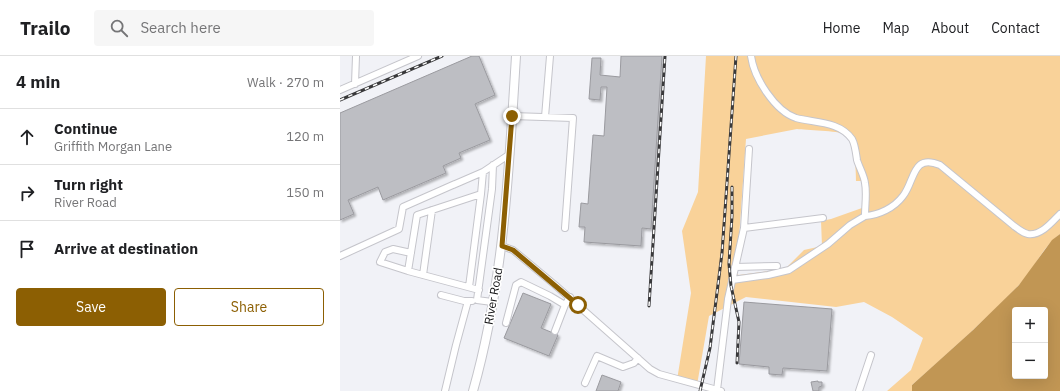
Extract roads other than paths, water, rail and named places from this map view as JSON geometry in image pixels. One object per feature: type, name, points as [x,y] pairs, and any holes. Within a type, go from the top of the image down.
[{"type":"main road","name":"River Road","points":[[473,391],[480,366],[502,246],[510,154],[516,56]]},
{"type":"street","points":[[355,84],[356,56]]},
{"type":"street","points":[[340,90],[418,56]]},
{"type":"street","points":[[545,117],[550,56]]},
{"type":"street","points":[[751,56],[761,83],[774,102],[786,113],[797,118],[836,127],[846,133],[853,141],[865,180],[865,216]]},
{"type":"street","points":[[512,116],[573,118],[565,228]]},
{"type":"street","points":[[502,246],[513,250],[650,369],[659,374],[719,390],[728,299],[744,228],[749,148]]},
{"type":"street","points":[[340,256],[399,229],[403,207],[483,172],[510,154]]},
{"type":"street","points":[[732,280],[768,275],[789,270],[828,244],[850,225],[865,216],[873,215],[893,205],[904,194],[919,166],[924,162],[932,162],[940,165],[1014,226],[1028,234],[1035,234],[1042,231],[1060,214]]},
{"type":"street","points":[[477,300],[492,189],[493,165]]},
{"type":"street","points":[[470,287],[483,172]]},
{"type":"street","points":[[408,271],[417,215],[481,194]]},
{"type":"street","points":[[422,275],[432,210]]},
{"type":"street","points":[[744,228],[823,218]]},
{"type":"street","points":[[411,253],[392,249],[385,252],[380,262],[479,290]]},
{"type":"street","points":[[736,267],[778,266]]},
{"type":"street","points":[[506,323],[516,285],[521,282],[550,296],[564,305]]},
{"type":"street","points":[[441,295],[468,301],[477,300],[492,302]]},
{"type":"street","points":[[555,331],[564,305],[570,298]]},
{"type":"street","points":[[445,391],[468,301]]},
{"type":"street","points":[[859,391],[870,355]]},
{"type":"street","points":[[585,383],[597,356],[623,367],[634,363],[638,358]]},
{"type":"railway","points":[[340,100],[442,56]]},
{"type":"railway","points":[[649,306],[665,56]]},
{"type":"railway","points":[[700,391],[710,348],[722,253],[736,56]]},
{"type":"railway","points":[[732,187],[729,264],[731,286],[739,322],[737,363]]}]
